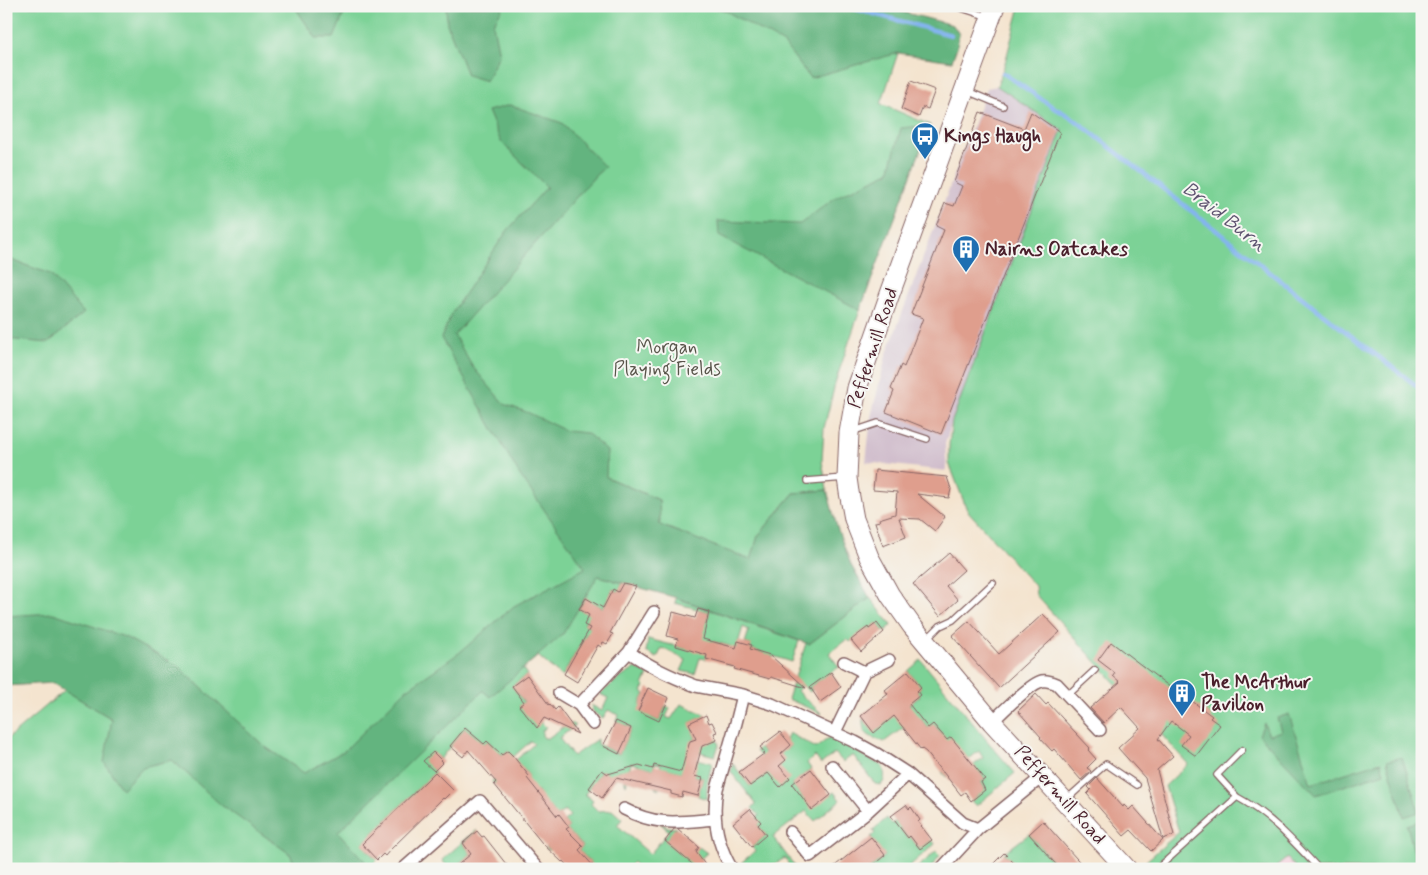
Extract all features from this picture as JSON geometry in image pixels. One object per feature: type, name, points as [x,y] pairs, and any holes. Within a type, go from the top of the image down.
[{"type":"main road","name":"Peffermill Road","points":[[993,12],[857,388],[849,432],[848,492],[854,519],[869,557],[890,595],[924,641],[992,722],[1127,869]]},
{"type":"street","points":[[580,705],[629,652],[654,612]]},
{"type":"street","points":[[629,652],[658,670],[696,686],[743,695],[772,704],[835,732],[877,754],[908,774],[963,823],[978,829]]},
{"type":"street","points":[[835,732],[864,672],[889,660]]},
{"type":"street","points":[[844,662],[864,672]]},
{"type":"street","points":[[992,722],[1032,686],[1041,681],[1050,681],[1057,684],[1100,730]]},
{"type":"street","points":[[559,693],[580,705],[593,724]]},
{"type":"street","points":[[732,869],[722,849],[715,819],[715,799],[743,695]]},
{"type":"street","points":[[832,766],[868,811]]},
{"type":"street","points":[[790,832],[810,856],[868,811],[908,774]]},
{"type":"street","points":[[941,869],[978,829],[1043,776]]},
{"type":"street","points":[[403,869],[480,801],[538,869]]},
{"type":"street","points":[[624,810],[656,822],[715,819]]},
{"type":"lane","points":[[955,6],[993,12]]},
{"type":"lane","points":[[965,90],[1003,106]]},
{"type":"lane","points":[[849,432],[878,423],[928,439]]},
{"type":"lane","points":[[807,482],[847,478]]},
{"type":"lane","points":[[924,641],[940,626],[952,620],[993,583]]},
{"type":"lane","points":[[1068,695],[1095,670]]},
{"type":"lane","points":[[1242,750],[1218,775],[1237,797],[1267,816],[1319,869]]},
{"type":"lane","points":[[1065,800],[1106,764],[1137,785]]},
{"type":"lane","points":[[1157,869],[1237,797]]},
{"type":"shaded area","name":"Nairns Oatcakes","points":[[997,86],[1062,130],[952,421],[945,444],[947,471],[866,462],[871,417],[886,356],[987,88]]},
{"type":"shaded area","points":[[1287,857],[1297,869],[1274,869]]},
{"type":"green space","name":"Morgan Playing Fields","points":[[6,6],[743,6],[902,41],[881,104],[930,125],[860,310],[836,380],[824,428],[822,461],[827,490],[794,493],[758,536],[751,561],[660,525],[659,500],[606,477],[598,576],[623,583],[618,592],[613,589],[603,608],[585,598],[579,609],[592,616],[584,624],[590,628],[562,677],[538,656],[523,669],[527,675],[512,686],[524,702],[519,706],[536,715],[546,728],[542,731],[544,738],[548,738],[566,725],[568,727],[572,723],[575,726],[559,738],[573,756],[597,739],[597,744],[619,754],[631,728],[616,721],[618,715],[608,710],[603,718],[599,716],[594,712],[591,705],[602,711],[608,698],[600,694],[636,668],[648,675],[643,685],[645,686],[642,692],[645,694],[640,704],[653,711],[651,717],[659,721],[666,706],[670,708],[666,717],[671,719],[681,704],[706,715],[690,723],[696,739],[692,740],[717,740],[719,745],[715,756],[688,749],[686,756],[712,763],[707,784],[707,799],[698,796],[703,778],[664,768],[659,789],[655,788],[661,764],[655,763],[653,769],[631,763],[626,785],[621,770],[614,773],[615,780],[602,770],[585,794],[593,801],[591,804],[598,811],[612,810],[622,819],[617,825],[650,854],[669,831],[660,823],[676,828],[665,841],[688,860],[699,847],[707,853],[700,859],[700,869],[639,869],[633,862],[626,869],[596,869],[579,850],[583,846],[568,831],[549,851],[545,847],[569,827],[564,821],[570,816],[565,810],[552,820],[532,830],[554,812],[550,807],[544,811],[519,813],[540,795],[537,790],[532,794],[506,796],[529,776],[519,764],[494,784],[492,781],[534,744],[531,741],[513,757],[508,751],[502,755],[499,751],[482,766],[480,762],[493,746],[487,741],[484,744],[465,728],[440,759],[433,752],[424,761],[435,772],[362,844],[377,860],[370,867],[337,832],[53,682],[6,686]]},
{"type":"green space","points":[[294,6],[347,6],[334,38],[316,38]]},
{"type":"green space","points":[[446,6],[504,6],[493,24],[499,55],[486,81],[467,75],[447,24]]},
{"type":"green space","points":[[709,6],[879,6],[953,25],[959,34],[952,61],[898,53],[810,78],[784,44],[724,10]]},
{"type":"green space","points":[[1020,6],[1422,6],[1422,869],[1297,869],[1287,858],[1274,869],[1149,869],[1144,863],[1179,832],[1165,786],[1188,764],[1036,595],[1035,586],[967,510],[949,463],[952,421],[1062,130],[997,86]]},
{"type":"green space","points":[[510,105],[562,123],[605,167],[454,335],[472,366],[504,404],[529,413],[566,431],[587,433],[607,451],[606,477],[659,500],[660,525],[751,560],[758,536],[794,493],[827,490],[837,527],[851,565],[870,598],[809,644],[677,598],[598,576],[563,634],[490,697],[483,691],[338,832],[372,869],[297,869],[290,854],[221,805],[172,760],[143,767],[122,789],[104,762],[112,719],[53,683],[6,686],[6,616],[53,613],[125,637],[178,666],[264,746],[304,773],[344,751],[406,690],[459,653],[514,606],[585,568],[519,474],[441,338],[453,311],[507,231],[547,187],[501,142],[488,111]]},
{"type":"green space","points":[[930,125],[860,310],[719,236],[718,221],[800,224],[836,197],[889,172],[901,128]]},
{"type":"green space","points":[[6,258],[50,274],[84,313],[48,343],[6,339]]},
{"type":"green space","points":[[676,598],[799,641],[792,662],[773,656],[766,678],[759,671],[764,653],[750,649],[751,645],[745,643],[749,630],[743,627],[731,666],[726,664],[730,646],[711,641],[706,659],[700,658],[695,674],[681,671],[686,660],[662,648],[657,658],[646,652],[648,639],[688,649],[708,620],[709,612],[675,603]]},
{"type":"green space","points":[[870,598],[892,625],[884,632],[877,623],[872,627],[876,638],[868,627],[850,642],[847,639],[829,653],[839,667],[810,687],[812,690],[810,692],[802,685],[797,691],[822,714],[788,699],[806,643],[809,644]]},
{"type":"green space","points":[[921,660],[1015,773],[976,806],[971,801],[985,789],[981,782],[985,779],[980,772],[975,775],[970,768],[983,758],[979,751],[946,777],[942,772],[957,761],[929,755],[941,733],[934,724],[928,728],[921,719],[906,731],[903,728],[884,742],[871,737],[864,729],[863,719],[874,732],[887,722],[882,699],[885,697],[907,724],[904,709],[920,696],[917,691],[921,687],[908,671]]},
{"type":"green space","points":[[65,690],[172,760],[290,854],[301,869],[6,869],[6,740]]},
{"type":"green space","points":[[1289,714],[1311,784],[1381,762],[1384,773],[1316,795],[1259,735],[1264,723],[1269,735],[1281,731],[1277,718]]},
{"type":"green space","points":[[789,733],[816,748],[830,737],[882,766],[884,781],[881,785],[875,784],[853,755],[843,762],[835,753],[821,764],[815,756],[807,763],[811,769],[792,784],[812,809],[834,792],[840,800],[815,821],[806,811],[773,837],[797,869],[791,869],[785,858],[767,867],[748,869],[742,862],[755,851],[752,847],[766,835],[758,825],[757,817],[759,815],[752,808],[756,804],[731,772],[733,764],[750,786],[768,773],[778,777],[756,751],[760,747],[771,761],[790,746],[786,739]]},
{"type":"green space","points":[[1402,757],[1419,812],[1404,817],[1387,761]]},
{"type":"green space","points":[[887,818],[892,824],[898,820],[907,838],[910,836],[919,849],[932,840],[935,844],[906,869],[869,869],[885,856],[871,837],[875,833],[873,830]]},
{"type":"green space","points":[[1422,820],[1422,869],[1418,869],[1407,825]]},
{"type":"green space","points":[[476,830],[463,843],[471,854],[457,865],[459,869],[449,869],[442,860]]},
{"type":"green space","points":[[1029,834],[1060,869],[1015,869],[1017,866],[1004,853]]},
{"type":"green space","points":[[936,851],[940,855],[930,869],[916,869]]},
{"type":"building","points":[[911,81],[935,90],[928,109],[923,107],[919,117],[901,109]]},
{"type":"building","name":"Nairns Oatcakes","points":[[980,112],[1024,129],[1031,112],[1060,132],[941,434],[886,412],[894,391],[891,389],[901,365],[904,367],[923,318],[911,314],[944,230],[936,226],[945,203],[954,206],[962,186],[954,182]]},
{"type":"building","points":[[875,470],[947,477],[951,489],[949,498],[917,494],[945,517],[935,531],[920,519],[899,518],[906,537],[883,546],[875,522],[895,514],[897,492],[873,490]]},
{"type":"building","points":[[949,553],[964,570],[946,586],[958,600],[940,616],[913,584]]},
{"type":"building","points":[[623,583],[636,586],[610,633],[613,634],[607,644],[603,642],[601,647],[598,645],[577,682],[564,674],[590,628],[584,625],[589,615],[579,609],[586,598],[603,608],[613,589],[618,592]]},
{"type":"building","points":[[698,609],[709,612],[703,639],[736,648],[738,641],[752,645],[750,649],[770,655],[806,688],[771,677],[770,679],[734,669],[735,667],[706,659],[707,655],[676,646],[678,639],[667,636],[673,612],[695,618]]},
{"type":"building","points":[[1043,614],[1060,632],[999,688],[952,636],[969,621],[999,654]]},
{"type":"building","points":[[877,623],[884,632],[861,652],[851,640],[868,627],[869,629]]},
{"type":"building","points":[[1111,642],[1183,697],[1184,695],[1212,716],[1210,718],[1220,725],[1196,756],[1181,745],[1189,735],[1171,721],[1158,739],[1173,756],[1157,770],[1174,835],[1163,839],[1145,778],[1118,748],[1140,728],[1121,707],[1104,723],[1090,708],[1120,682],[1113,676],[1115,673],[1098,660]]},
{"type":"building","points":[[908,671],[921,687],[917,691],[920,695],[909,704],[928,728],[933,724],[947,740],[951,737],[985,779],[981,782],[985,790],[971,801],[965,792],[961,795],[894,716],[874,733],[861,716],[888,694],[885,690]]},
{"type":"building","points":[[831,672],[841,687],[820,702],[810,687]]},
{"type":"building","points":[[527,675],[549,705],[555,710],[558,707],[578,734],[544,718],[537,728],[519,706],[524,702],[512,686]]},
{"type":"building","points":[[648,688],[669,698],[659,721],[638,711]]},
{"type":"building","points":[[1036,694],[1046,705],[1048,703],[1090,748],[1088,750],[1096,759],[1087,768],[1091,771],[1081,780],[1054,749],[1052,751],[1040,738],[1018,711]]},
{"type":"building","points":[[706,715],[709,723],[712,722],[717,732],[714,733],[717,740],[702,746],[694,776],[703,778],[698,796],[683,792],[682,797],[671,794],[671,791],[616,778],[602,798],[589,788],[602,770],[608,774],[639,765],[653,769],[654,765],[681,772],[690,741],[696,739],[689,723]]},
{"type":"building","points":[[616,721],[631,728],[619,754],[603,746]]},
{"type":"building","points":[[465,728],[484,744],[487,741],[502,755],[508,751],[513,756],[529,776],[527,778],[557,816],[559,814],[569,827],[566,829],[583,846],[579,850],[596,869],[570,869],[542,843],[494,784],[496,782],[468,750],[463,757],[450,746]]},
{"type":"building","points":[[780,732],[791,745],[781,754],[786,760],[779,766],[790,778],[780,787],[768,773],[750,786],[739,772],[765,753],[760,747]]},
{"type":"building","points":[[433,752],[443,762],[434,771],[423,761]]},
{"type":"building","points":[[811,769],[831,795],[812,810],[792,784]]},
{"type":"building","points":[[435,772],[453,790],[385,856],[383,854],[377,860],[362,844]]},
{"type":"building","points":[[1097,778],[1123,807],[1124,805],[1129,810],[1133,806],[1163,840],[1151,851],[1131,830],[1124,836],[1087,794],[1091,790],[1088,787]]},
{"type":"building","points":[[906,805],[909,809],[911,807],[920,820],[918,822],[932,840],[920,849],[910,836],[908,838],[891,816]]},
{"type":"building","points":[[750,809],[761,822],[758,825],[766,835],[752,847],[733,823]]},
{"type":"building","points":[[1043,821],[1086,869],[1060,869],[1029,834]]},
{"type":"building","points":[[674,829],[678,829],[699,847],[696,852],[708,869],[698,869],[665,841]]},
{"type":"building","points":[[477,831],[482,837],[484,836],[510,869],[453,869],[471,854],[463,843]]},
{"type":"building","points":[[871,837],[885,855],[869,869],[831,869]]},
{"type":"building","points":[[1004,853],[1020,869],[988,869]]},
{"type":"waterway","name":"Braid Burn","points":[[845,6],[951,35]]},
{"type":"waterway","name":"Braid Burn","points":[[1003,73],[1074,119],[1422,390]]},
{"type":"place","name":"Kings Haugh","points":[[925,160]]},
{"type":"place","name":"Nairns Oatcakes","points":[[966,273]]},
{"type":"place","name":"The McArthur Pavilion","points":[[1182,717]]}]
